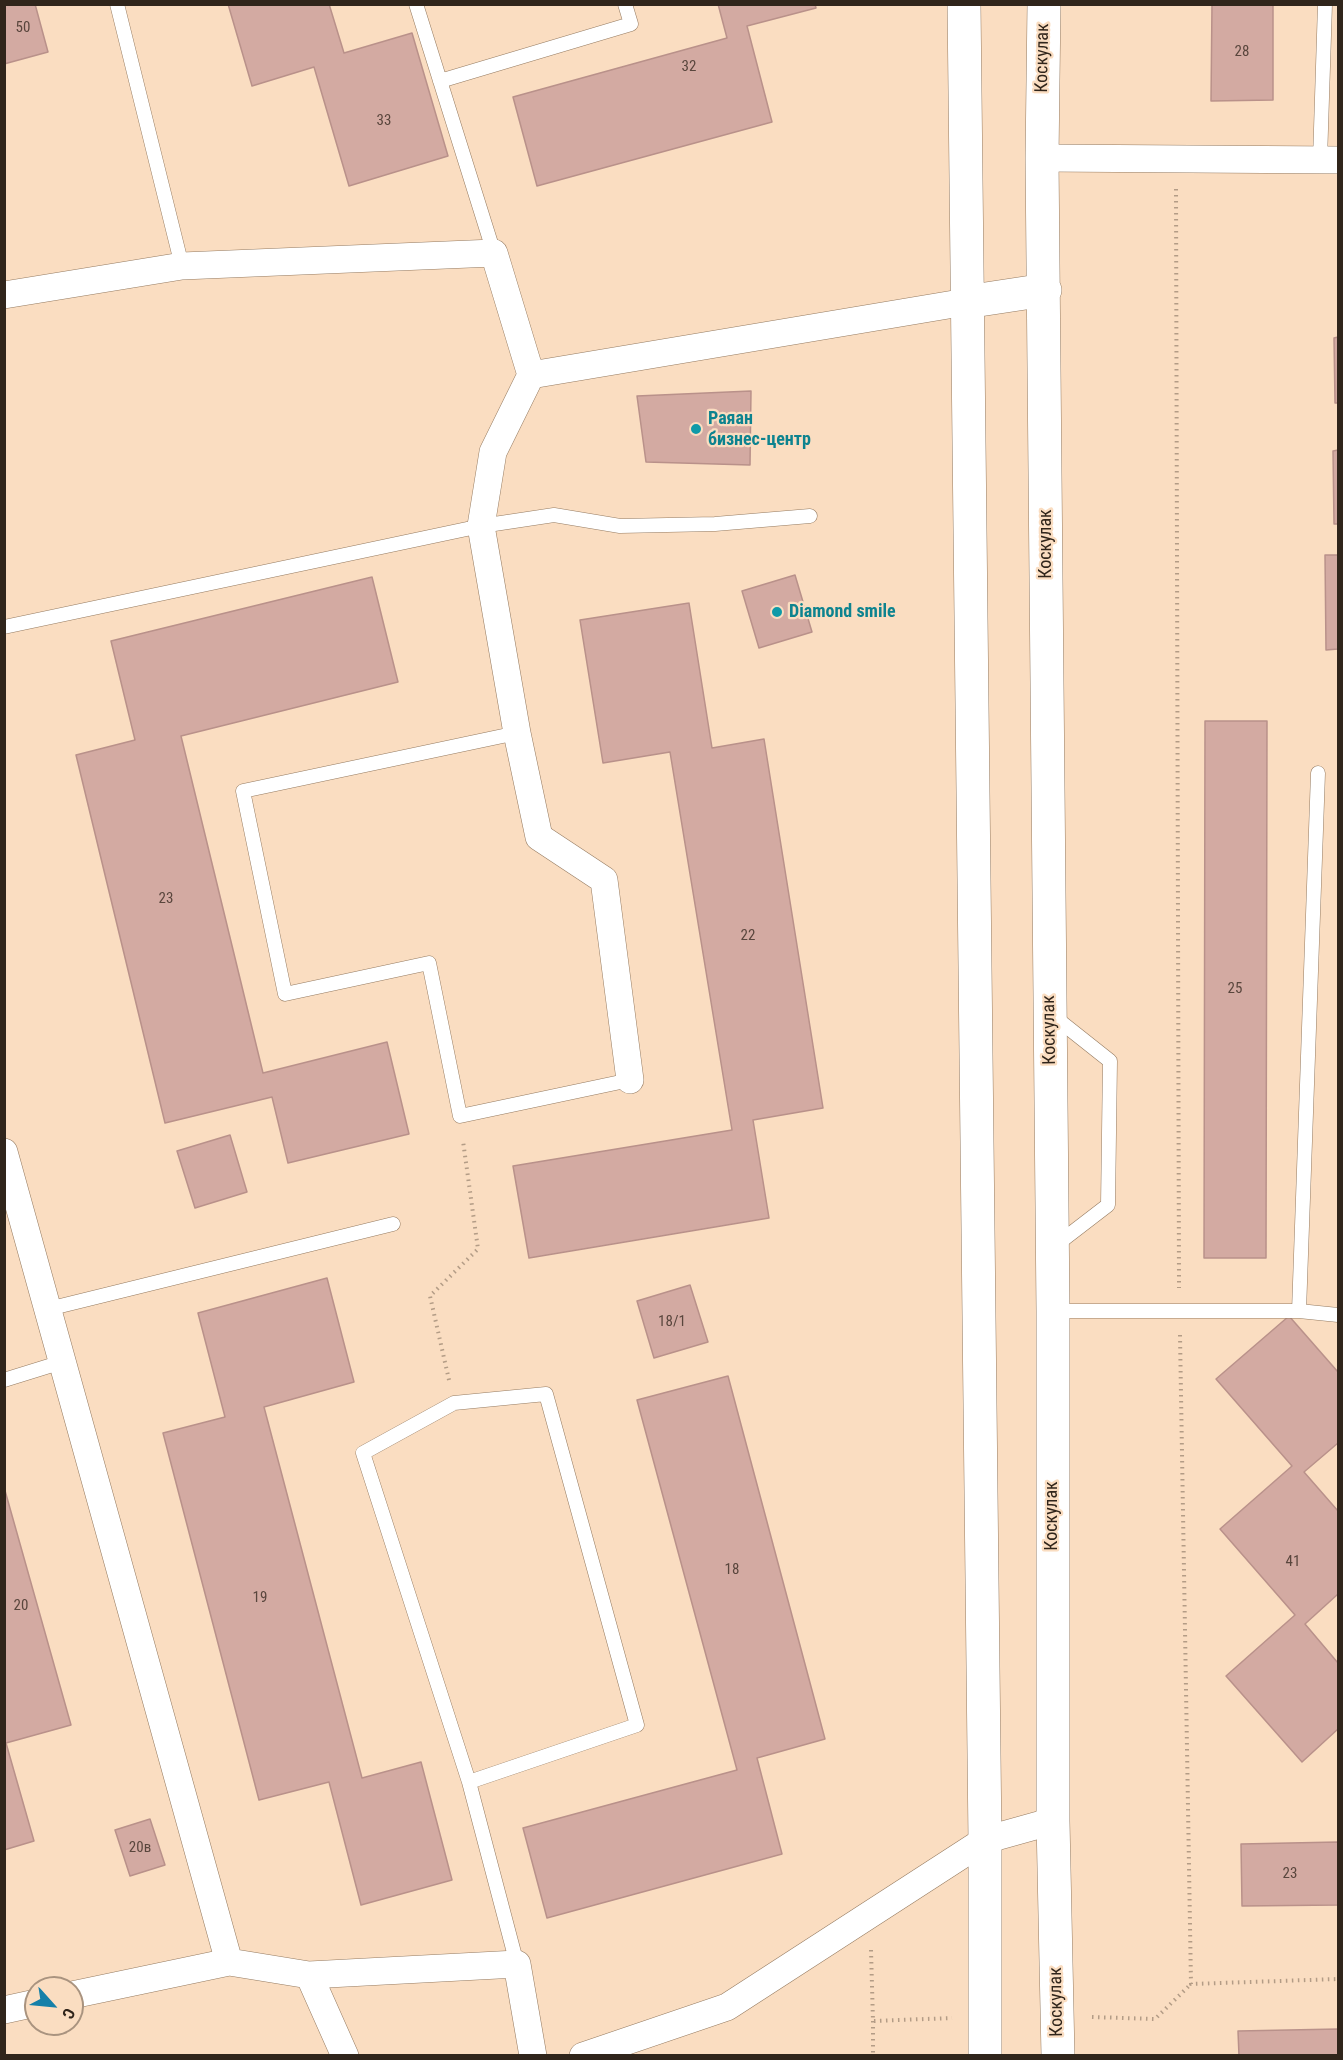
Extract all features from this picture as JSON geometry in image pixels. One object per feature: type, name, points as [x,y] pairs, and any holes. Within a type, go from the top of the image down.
[{"type":"street","points":[[964,4],[985,1840],[985,2055]]},
{"type":"street","name":"Коскулак","points":[[1044,4],[1042,158],[1053,1311],[1053,1821],[1058,2055]]},
{"type":"street","points":[[1042,158],[1329,160]]},
{"type":"street","points":[[4,295],[182,266],[494,253],[531,375],[494,452],[481,526],[517,733],[539,837],[604,880],[630,1080]]},
{"type":"street","points":[[531,375],[1045,290]]},
{"type":"street","points":[[4,1152],[229,1962]]},
{"type":"street","points":[[583,2055],[727,2007],[985,1840],[1053,1821]]},
{"type":"street","points":[[84,1992],[229,1962],[309,1975],[517,1964],[533,2055]]},
{"type":"street","points":[[309,1975],[345,2055]]},
{"type":"street","points":[[4,2010],[24,2006]]},
{"type":"lane","points":[[117,4],[182,266]]},
{"type":"lane","points":[[417,4],[494,253]]},
{"type":"lane","points":[[440,81],[631,24],[625,4]]},
{"type":"lane","points":[[1324,4],[1329,160]]},
{"type":"lane","points":[[4,627],[481,526],[554,515],[620,526],[715,524],[810,516]]},
{"type":"lane","points":[[517,733],[243,791],[285,994],[429,963],[460,1116],[630,1080]]},
{"type":"lane","points":[[1299,1311],[1318,773]]},
{"type":"lane","points":[[1050,1013],[1110,1061],[1108,1205],[1052,1248]]},
{"type":"lane","points":[[48,1309],[393,1224]]},
{"type":"lane","points":[[1053,1311],[1299,1311],[1338,1315]]},
{"type":"lane","points":[[4,1380],[62,1362]]},
{"type":"lane","points":[[468,1782],[637,1725],[546,1394],[454,1403],[363,1454],[468,1782],[517,1964]]},
{"type":"path","points":[[1176,159],[1179,1311],[1191,1984],[1338,1979]]},
{"type":"path","points":[[454,1403],[430,1296],[478,1249],[460,1116]]},
{"type":"path","points":[[873,2021],[873,2055]]},
{"type":"building","points":[[4,4],[35,4],[48,52],[4,64]]},
{"type":"building","points":[[228,4],[329,4],[344,53],[412,33],[448,156],[349,186],[314,67],[252,86]]},
{"type":"building","points":[[718,4],[815,4],[816,8],[747,26],[772,122],[537,186],[513,97],[727,38]]},
{"type":"building","points":[[1212,4],[1273,4],[1273,100],[1211,101]]},
{"type":"building","points":[[1338,337],[1338,403],[1335,403],[1334,338]]},
{"type":"building","name":"Раяан бизнес-центр","points":[[751,391],[750,465],[646,462],[637,396]]},
{"type":"building","points":[[1338,450],[1338,524],[1334,524],[1333,451]]},
{"type":"building","points":[[1325,555],[1338,555],[1338,649],[1326,650]]},
{"type":"building","name":"Diamond smile","points":[[795,575],[812,632],[759,648],[742,591]]},
{"type":"building","points":[[372,577],[398,682],[181,736],[263,1073],[387,1042],[409,1134],[288,1163],[272,1097],[165,1123],[76,755],[135,740],[111,641]]},
{"type":"building","points":[[689,603],[712,748],[764,739],[823,1108],[753,1120],[769,1218],[529,1258],[513,1166],[732,1130],[670,752],[603,763],[580,620]]},
{"type":"building","points":[[1205,721],[1267,721],[1266,1258],[1204,1258]]},
{"type":"building","points":[[230,1135],[247,1192],[195,1208],[177,1151]]},
{"type":"building","points":[[327,1278],[354,1382],[264,1407],[362,1778],[421,1762],[452,1880],[361,1905],[329,1782],[259,1800],[163,1433],[225,1417],[198,1313]]},
{"type":"building","points":[[690,1285],[708,1342],[654,1358],[637,1301]]},
{"type":"building","points":[[1289,1316],[1338,1372],[1338,1443],[1304,1472],[1338,1511],[1338,1594],[1305,1624],[1338,1663],[1338,1729],[1302,1762],[1226,1676],[1295,1615],[1220,1529],[1292,1466],[1216,1379]]},
{"type":"building","points":[[728,1376],[825,1739],[757,1758],[782,1854],[547,1918],[523,1828],[737,1770],[637,1400]]},
{"type":"building","points":[[4,1487],[71,1725],[6,1743],[34,1841],[4,1850]]},
{"type":"building","points":[[150,1819],[165,1865],[130,1876],[115,1830]]},
{"type":"building","points":[[1338,1842],[1338,1905],[1242,1906],[1241,1844]]},
{"type":"building","points":[[1338,2029],[1338,2056],[1239,2056],[1238,2031]]},
{"type":"place","name":"Раяан бизнес-центр","points":[[696,429]]},
{"type":"place","name":"Diamond smile","points":[[777,612]]}]
